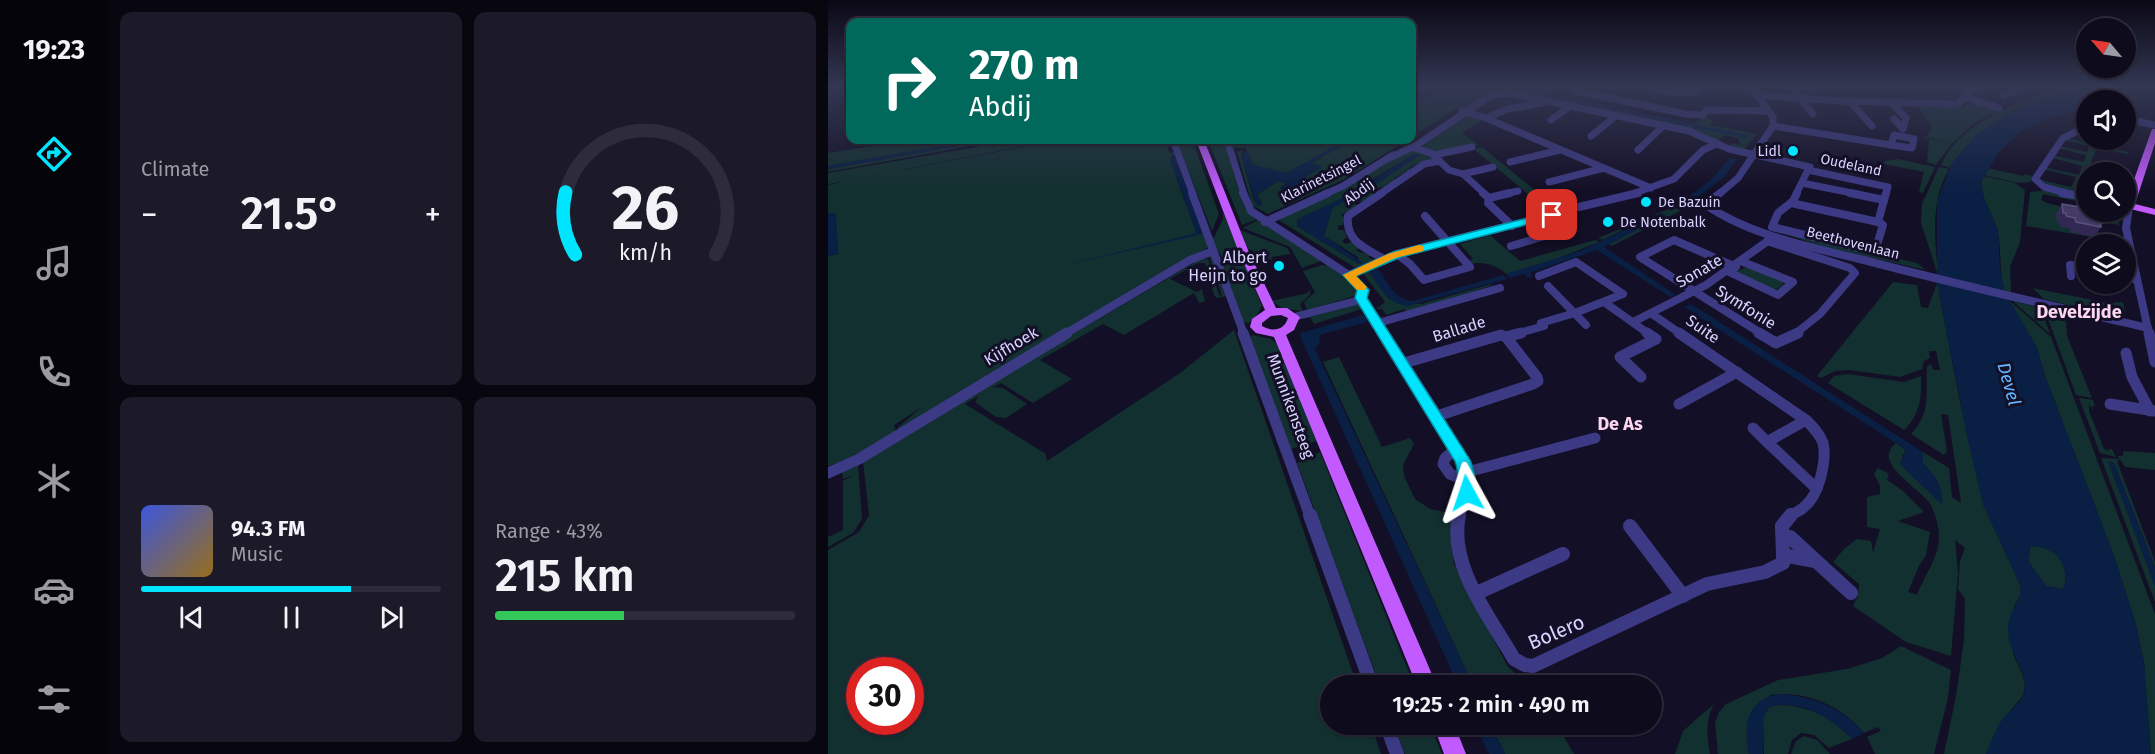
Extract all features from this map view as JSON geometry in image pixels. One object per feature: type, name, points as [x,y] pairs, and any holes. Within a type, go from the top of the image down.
[{"type":"main road","points":[[2136,186],[2152,152],[2155,131]]},
{"type":"main road","points":[[1202,144],[1239,240],[1272,312]]},
{"type":"main road","points":[[2136,207],[2155,212]]},
{"type":"main road","points":[[1283,311],[1294,317],[1290,328],[1279,333],[1264,333],[1256,327],[1258,320],[1272,312],[1283,311]]},
{"type":"main road","name":"Munnikensteeg","points":[[1279,333],[1422,675]]},
{"type":"main road","points":[[1447,735],[1455,754]]},
{"type":"street","name":"Klarinetsingel","points":[[1416,143],[1446,122]]},
{"type":"street","points":[[1496,122],[1651,188]]},
{"type":"street","points":[[1591,136],[1608,122]]},
{"type":"street","name":"Klarinetsingel","points":[[1651,122],[1697,134],[1716,144],[1754,156]]},
{"type":"street","points":[[1773,122],[1773,126],[1891,145]]},
{"type":"street","points":[[1869,122],[1872,126]]},
{"type":"street","points":[[1897,122],[1903,129],[1905,122]]},
{"type":"street","points":[[1638,150],[1664,125]]},
{"type":"street","name":"Beethovenlaan","points":[[1773,126],[1738,178],[1706,204],[1706,207],[1727,219],[1812,247],[2148,328]]},
{"type":"street","points":[[2076,132],[2063,138],[2035,179],[2038,184],[2049,189],[2076,195]]},
{"type":"street","name":"Munnikensteeg","points":[[1174,144],[1368,675]]},
{"type":"street","points":[[1228,144],[1247,206],[1265,222],[1349,275],[1363,290],[1361,298],[1437,416],[1456,449],[1467,477]]},
{"type":"street","name":"Klarinetsingel","points":[[1265,222],[1343,186],[1414,144]]},
{"type":"street","points":[[1579,207],[1651,188],[1678,177],[1701,149],[1716,144]]},
{"type":"street","points":[[1410,147],[1437,158],[1449,170],[1463,174],[1489,198]]},
{"type":"street","points":[[1437,158],[1472,147]]},
{"type":"street","points":[[1510,162],[1560,150]]},
{"type":"street","name":"Oudeland","points":[[1754,156],[1810,166],[1888,187],[1878,222],[1883,225],[1876,248],[1868,250]]},
{"type":"street","name":"Abdij","points":[[1384,259],[1352,240],[1346,229],[1348,216],[1424,164],[1437,158]]},
{"type":"street","points":[[1774,235],[1772,224],[1802,183],[1810,166]]},
{"type":"street","points":[[1463,174],[1493,168]]},
{"type":"street","points":[[1549,182],[1605,168]]},
{"type":"street","points":[[1802,183],[1884,200]]},
{"type":"street","points":[[1489,198],[1518,190]]},
{"type":"street","points":[[1489,198],[1488,203],[1533,240]]},
{"type":"street","points":[[1788,204],[1878,222]]},
{"type":"street","points":[[1349,275],[1397,254],[1552,215]]},
{"type":"street","points":[[1397,254],[1410,264],[1424,280],[1470,267],[1425,216]]},
{"type":"street","points":[[1531,221],[1547,236]]},
{"type":"street","points":[[2126,222],[2155,362]]},
{"type":"street","points":[[1511,246],[1572,228]]},
{"type":"street","name":"Beethovenlaan","points":[[1774,235],[1868,250]]},
{"type":"street","name":"Beethovenlaan","points":[[1774,235],[1850,268]]},
{"type":"street","name":"Sonate","points":[[1633,322],[1694,293],[1736,267],[1774,235]]},
{"type":"street","points":[[1694,293],[1640,257],[1674,240],[1736,267],[1793,282],[1778,295],[1736,267]]},
{"type":"street","name":"Kijfhoek","points":[[828,473],[859,459],[953,400],[1191,260],[1213,251]]},
{"type":"street","points":[[1506,337],[1575,314],[1623,294],[1576,262],[1539,276]]},
{"type":"street","points":[[2071,276],[2070,265],[2076,266]]},
{"type":"street","name":"Symfonie","points":[[1694,293],[1776,343],[1791,336],[1831,303],[1856,273],[1850,268]]},
{"type":"street","points":[[1548,286],[1586,325]]},
{"type":"street","name":"Ballade","points":[[1378,322],[1500,288]]},
{"type":"street","points":[[1294,317],[1351,303],[1361,298]]},
{"type":"street","points":[[1604,302],[1656,339],[1620,357],[1641,377]]},
{"type":"street","name":"Suite","points":[[1652,314],[1806,420],[1816,430],[1823,444],[1823,462],[1817,489],[1805,507],[1788,517],[1782,526],[1784,555]]},
{"type":"street","points":[[1243,331],[1256,327]]},
{"type":"street","name":"Ballade","points":[[1404,363],[1496,335],[1506,337],[1537,377],[1538,381],[1437,416]]},
{"type":"street","points":[[2127,353],[2132,377],[2153,411]]},
{"type":"street","points":[[1679,404],[1737,372]]},
{"type":"street","points":[[2109,404],[2153,411]]},
{"type":"street","points":[[1767,442],[1806,420]]},
{"type":"street","points":[[1753,428],[1817,489]]},
{"type":"street","points":[[1456,449],[1445,458],[1443,464],[1445,471],[1452,476],[1467,477],[1595,438]]},
{"type":"street","name":"Bolero","points":[[1467,477],[1456,535],[1464,566],[1514,659],[1525,665],[1533,666],[1720,580],[1765,573],[1783,562],[1784,555]]},
{"type":"street","points":[[1630,526],[1683,596]]},
{"type":"street","points":[[1790,537],[1851,593]]},
{"type":"street","points":[[1477,593],[1563,554]]},
{"type":"street","points":[[1784,555],[1815,561]]},
{"type":"street","points":[[1390,735],[1397,754]]},
{"type":"green space","points":[[1416,122],[1434,122],[1416,134]]},
{"type":"green space","points":[[1454,122],[1479,122],[1462,133],[1479,145],[1435,152],[1421,148]]},
{"type":"green space","points":[[1640,122],[1674,122],[1747,137],[1747,135],[1694,125],[1696,122],[1712,122],[1710,125],[1757,134],[1743,151],[1730,146],[1731,143],[1741,145],[1738,138],[1724,135],[1718,141]]},
{"type":"green space","points":[[1929,122],[1976,122],[1953,143],[1923,137],[1927,136],[1932,127]]},
{"type":"green space","points":[[1982,122],[1996,122],[1975,138],[1950,168],[1941,165],[1950,150]]},
{"type":"green space","points":[[1920,138],[1952,143],[1936,165],[1927,162],[1929,140]]},
{"type":"green space","points":[[2066,138],[2076,140],[2076,143],[2064,140]]},
{"type":"green space","points":[[884,144],[954,144],[828,166],[828,153]]},
{"type":"green space","points":[[969,144],[980,144],[828,172],[828,169]]},
{"type":"green space","points":[[989,144],[1034,144],[855,179],[1039,144],[1166,144],[1170,153],[1174,152],[1171,144],[1173,144],[1210,246],[900,431],[897,428],[922,407],[894,425],[896,434],[828,466],[828,256],[838,254],[835,213],[828,214],[828,185],[841,182],[828,184],[828,173]],"holes":[[[1172,155],[1175,155],[1203,234],[1197,234],[1178,181]]]},
{"type":"green space","points":[[1178,144],[1194,144],[1219,214],[1212,231]]},
{"type":"green space","points":[[1210,144],[1225,144],[1242,202],[1246,210],[1257,219],[1242,225]]},
{"type":"green space","points":[[1233,144],[1340,144],[1285,175],[1249,166],[1246,148],[1234,148]]},
{"type":"green space","points":[[1345,144],[1401,144],[1343,180],[1268,214],[1252,205],[1237,152],[1243,150],[1241,154],[1254,201],[1262,205],[1257,194],[1279,181],[1286,183],[1280,188],[1318,183],[1303,178],[1321,167],[1311,163]]},
{"type":"green space","points":[[2059,146],[2087,152],[2088,150],[2096,150],[2091,162],[2084,162],[2086,155],[2057,148]]},
{"type":"green space","points":[[1482,147],[1560,211],[1552,214],[1474,149]]},
{"type":"green space","points":[[1411,150],[1427,152],[1434,160],[1418,163],[1409,168],[1411,170],[1409,172],[1406,171],[1385,188],[1381,187],[1376,190],[1380,192],[1364,202],[1360,201],[1355,204],[1358,206],[1341,215],[1345,217],[1343,225],[1338,226],[1338,230],[1344,230],[1347,238],[1342,240],[1345,244],[1351,242],[1360,248],[1356,250],[1372,255],[1368,257],[1372,259],[1378,259],[1357,269],[1277,219]],"holes":[[[1414,154],[1332,208],[1324,236],[1358,257],[1359,264],[1297,226]]]},
{"type":"green space","points":[[2107,150],[2119,150],[2128,152],[2127,154]]},
{"type":"green space","points":[[2051,155],[2084,162],[2076,162],[2076,164],[2049,157]]},
{"type":"green space","points":[[1898,159],[1935,167],[1923,193],[1919,192],[1924,172],[1884,164],[1885,161]]},
{"type":"green space","points":[[1939,167],[1949,169],[1936,207],[1938,275],[1921,223],[1922,204]]},
{"type":"green space","points":[[2044,167],[2076,174],[2076,177],[2043,169]]},
{"type":"green space","points":[[1988,168],[2032,176],[2031,182],[2019,183],[1983,175]]},
{"type":"green space","points":[[1983,176],[2015,183],[2025,190],[2020,242],[2010,267],[2011,292],[2004,290],[1999,237],[1983,196]]},
{"type":"green space","points":[[2076,177],[2076,193],[2047,187],[2037,179],[2071,187]]},
{"type":"green space","points":[[2048,190],[2076,196],[2076,201],[2043,194],[2041,200],[2076,210],[2076,222],[2097,222],[2098,234],[2076,234],[2026,226],[2030,192]]},
{"type":"green space","points":[[1678,205],[1686,208],[1612,246],[1609,244],[1665,215],[1654,215],[1603,240],[1598,238]]},
{"type":"green space","points":[[1223,212],[1262,306],[1255,318],[1248,323],[1243,322],[1220,264],[1221,256],[1212,241],[1223,219]]},
{"type":"green space","points":[[1258,220],[1321,261],[1302,268],[1290,247],[1243,228]]},
{"type":"green space","points":[[2102,222],[2119,222],[2119,225]]},
{"type":"green space","points":[[1767,228],[1917,263],[1926,270],[1821,246]]},
{"type":"green space","points":[[1240,230],[1287,248],[1291,254],[1272,257],[1272,259],[1260,262],[1254,251],[1248,249]]},
{"type":"green space","points":[[1490,235],[1520,261],[1595,240],[1599,242],[1554,260],[1506,274],[1490,265],[1472,264],[1469,261],[1473,259],[1460,244]]},
{"type":"green space","points":[[1211,255],[1226,296],[1217,298],[1214,295],[1205,263],[1198,263],[1170,279],[1197,292],[1202,289],[1205,301],[1199,303],[1194,293],[1124,335],[1103,324],[1040,360],[1072,379],[1033,403],[1001,383],[993,387],[1003,388],[1027,404],[1006,418],[996,417],[975,402],[978,396],[965,404],[1046,454],[1047,461],[1180,373],[1234,330],[1354,675],[1320,675],[1320,735],[1374,735],[1381,754],[828,754],[828,550],[859,532],[869,515],[863,461],[969,392],[1190,262],[971,394],[1201,259],[1208,259],[1219,295],[1222,296],[1209,256],[1201,258]]},
{"type":"green space","points":[[1322,265],[1342,274],[1359,290],[1358,295],[1307,310],[1304,302],[1315,292],[1303,271]]},
{"type":"green space","points":[[1374,267],[1376,269],[1369,272],[1389,299],[1421,304],[1493,285],[1469,293],[1466,297],[1407,313],[1404,309],[1386,315],[1382,309],[1376,309],[1385,302],[1362,272]]},
{"type":"green space","points":[[1746,267],[1783,282],[1783,285],[1774,291],[1736,272]]},
{"type":"green space","points":[[1893,282],[1917,285],[1921,307],[1928,308],[1937,283],[1983,504],[2021,587],[2020,596],[2014,606],[2013,654],[2025,685],[2023,696],[2003,719],[1986,754],[1944,754],[1964,640],[1965,599],[1958,589],[1960,561],[1965,548],[1955,540],[1958,573],[1951,656],[1906,642],[1853,606],[1858,596],[1859,584],[1833,562],[1857,539],[1871,541],[1873,552],[1880,529],[1867,527],[1867,497],[1880,494],[1880,486],[1874,474],[1878,468],[1889,474],[1887,480],[1903,491],[1924,512],[1898,521],[1930,532],[1926,555],[1908,592],[1917,595],[1936,554],[1939,534],[1932,507],[1901,476],[1889,459],[1890,451],[1896,443],[1906,450],[1902,457],[1905,469],[1928,490],[1923,471],[1923,452],[1949,468],[1952,497],[1961,503],[1948,415],[1941,414],[1947,451],[1944,455],[1911,434],[1918,426],[1925,410],[1927,366],[1931,364],[1933,370],[1940,370],[1936,351],[1929,351],[1930,358],[1924,361],[1922,369],[1900,377],[1849,370],[1835,371],[1821,378],[1817,376]]},
{"type":"green space","points":[[2033,288],[2107,303],[2123,302],[2125,312],[2093,311],[2044,299]]},
{"type":"green space","points":[[1310,289],[1310,295],[1300,304],[1303,311],[1283,309],[1272,301],[1308,293]]},
{"type":"green space","points":[[2009,300],[2051,337],[2155,614],[2155,754],[2151,754],[2144,663],[2135,621],[2113,553],[2045,376],[2037,348]]},
{"type":"green space","points":[[2013,301],[2041,308],[2050,334],[2016,304]]},
{"type":"green space","points":[[1358,304],[1365,308],[1314,324],[1310,317]]},
{"type":"green space","points":[[2044,308],[2065,313],[2067,336],[2092,398],[2076,395]]},
{"type":"green space","points":[[1252,335],[1271,339],[1277,344],[1317,441],[1291,449],[1248,339]]},
{"type":"green space","points":[[1339,357],[1382,447],[1410,438],[1414,444],[1403,465],[1404,476],[1415,499],[1430,509],[1459,515],[1452,547],[1454,564],[1508,667],[1515,673],[1528,673],[1529,675],[1468,675],[1323,362]]},
{"type":"green space","points":[[1848,374],[1904,382],[1921,376],[1919,405],[1914,418],[1904,430],[1828,383],[1834,376]]},
{"type":"green space","points":[[2079,398],[2093,400],[2095,406],[2092,406],[2093,410],[2089,404],[2089,411],[2104,449],[2109,451],[2108,449],[2112,449],[2116,457],[2100,453]]},
{"type":"green space","points":[[2123,451],[2155,453],[2155,470],[2125,467],[2120,459],[2117,461],[2155,567],[2114,463],[2108,461],[2155,586],[2155,602],[2101,458],[2119,459],[2118,456],[2123,456]]},
{"type":"green space","points":[[1320,452],[1410,675],[1376,675],[1297,463]]},
{"type":"green space","points":[[858,464],[862,519],[853,533],[828,547],[828,537],[843,530],[843,481],[854,475],[843,479],[842,472]]},
{"type":"green space","points":[[2031,546],[2047,549],[2059,558],[2065,572],[2063,589],[2046,586],[2028,561]]},
{"type":"green space","points":[[1901,646],[1951,670],[1948,698],[1934,754],[1875,754],[1867,737],[1881,731],[1878,727],[1864,733],[1845,715],[1822,702],[1783,694],[1770,695],[1747,735],[1749,754],[1718,754],[1715,723],[1719,712],[1726,704],[1778,680],[1847,669],[1882,658]]},
{"type":"green space","points":[[1714,704],[1708,722],[1710,754],[1675,754],[1683,731]]},
{"type":"green space","points":[[1776,705],[1798,707],[1818,713],[1836,724],[1852,739],[1829,748],[1814,735],[1801,733],[1792,740],[1788,754],[1764,754],[1763,718],[1769,707]]},
{"type":"green space","points":[[1398,735],[1434,735],[1442,754],[1405,754]]},
{"type":"green space","points":[[1496,735],[1563,735],[1574,754],[1505,754]]},
{"type":"green space","points":[[1804,736],[1817,740],[1830,754],[1791,754],[1796,741]]},
{"type":"water","points":[[1667,122],[1686,122],[1748,135],[1745,138]]},
{"type":"water","name":"Devel","points":[[1996,122],[2039,122],[2018,133],[1999,152],[1981,182],[1984,198],[1998,231],[2004,290],[2037,348],[2045,376],[2113,553],[2135,621],[2144,663],[2151,754],[1986,754],[1999,725],[2020,702],[2025,689],[2025,682],[2011,646],[2008,629],[2010,616],[2018,600],[2021,587],[1983,504],[1968,441],[1937,283],[1937,201],[1952,163],[1976,135]],"holes":[[[2031,546],[2054,553],[2059,558],[2065,572],[2063,589],[2046,586],[2028,561]]]},
{"type":"water","points":[[954,144],[969,144],[828,169],[828,166]]},
{"type":"water","points":[[1339,144],[1345,144],[1311,163],[1322,167],[1303,178],[1319,183],[1297,194],[1280,189],[1286,184],[1279,181],[1257,194],[1262,206],[1256,205],[1241,154],[1248,152],[1252,164],[1286,173]]},
{"type":"water","points":[[1414,154],[1420,155],[1367,190],[1332,208],[1324,236],[1363,263],[1359,264],[1297,226],[1297,220],[1359,190]]},
{"type":"water","points":[[1172,155],[1176,155],[1203,234],[1057,267],[1197,233],[1170,160]]},
{"type":"water","points":[[1730,158],[1737,159],[1724,177],[1694,200],[1687,198],[1711,180]]},
{"type":"water","points":[[836,213],[838,254],[828,256],[828,214]]},
{"type":"water","points":[[1662,213],[1666,215],[1604,247],[1676,295],[1670,297],[1597,250],[1530,273],[1533,276],[1528,278],[1525,274],[1510,278],[1506,274],[1580,251]]},
{"type":"water","points":[[1378,269],[1396,294],[1413,301],[1503,275],[1507,279],[1408,306],[1395,302],[1381,289],[1369,272]]},
{"type":"water","points":[[1691,304],[1923,452],[1923,463],[1940,487],[1942,505],[1900,463],[1906,450],[1684,307]]},
{"type":"water","points":[[1363,315],[1368,320],[1320,335],[1319,344],[1315,349],[1468,675],[1453,675],[1300,336],[1301,333]]},
{"type":"water","points":[[2108,461],[2114,463],[2155,567],[2155,586]]},
{"type":"water","points":[[1780,694],[1804,697],[1837,710],[1864,733],[1852,739],[1835,724],[1815,712],[1792,705],[1769,707],[1763,718],[1763,754],[1749,754],[1747,724],[1750,715],[1760,702]]},
{"type":"water","points":[[1480,735],[1496,735],[1505,754],[1489,754]]},
{"type":"building","points":[[2062,204],[2076,206],[2076,222],[2075,218],[2063,213]]},
{"type":"building","points":[[2076,222],[2100,222],[2101,227]]},
{"type":"slow traffic","points":[[1361,287],[1349,275],[1392,256],[1419,248]]},
{"type":"place","name":"Lidl","points":[[1793,151]]},
{"type":"place","name":"De Bazuin","points":[[1646,202]]},
{"type":"place","name":"De Notenbalk","points":[[1608,222]]},
{"type":"place","name":"Albert Heijn to go","points":[[1279,266]]},
{"type":"district","name":"Develzijde","points":[[2079,312]]},
{"type":"district","name":"De As","points":[[1620,424]]},
{"type":"route","points":[[1467,493],[1467,472],[1463,460],[1361,298],[1363,290],[1349,275],[1397,254],[1552,215]]}]
